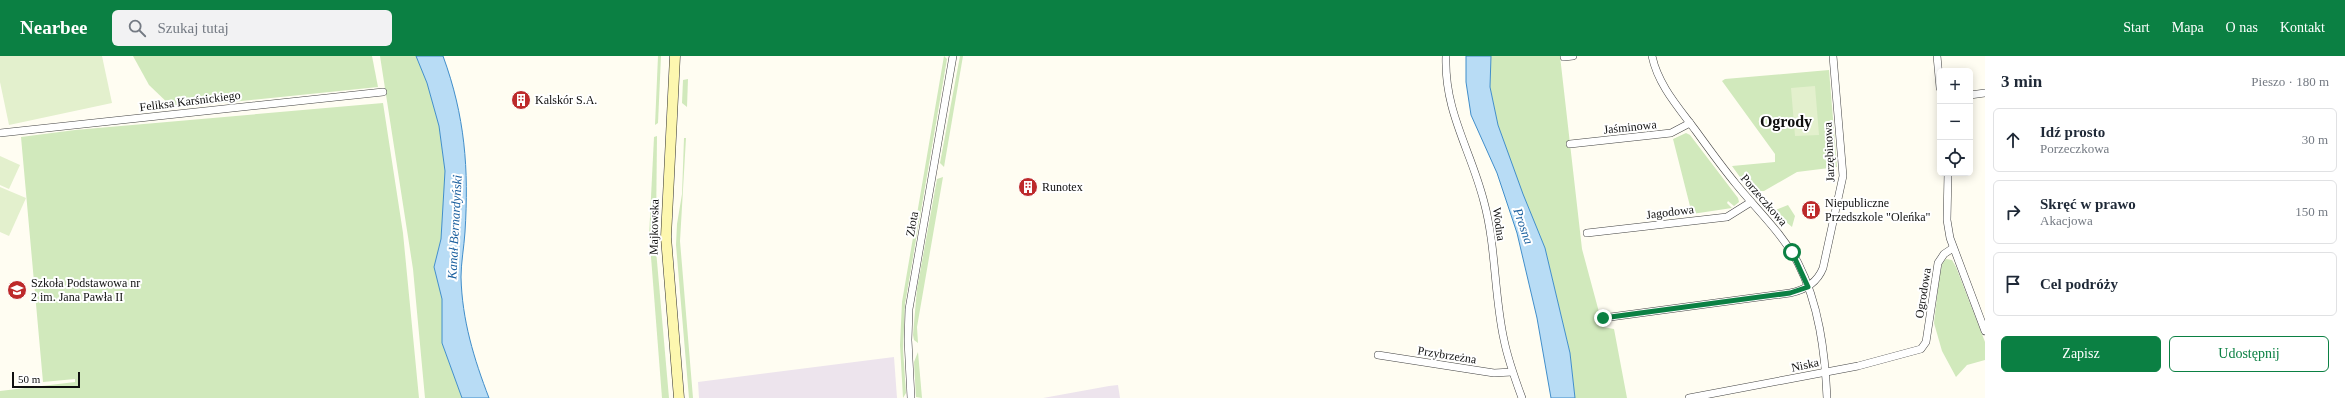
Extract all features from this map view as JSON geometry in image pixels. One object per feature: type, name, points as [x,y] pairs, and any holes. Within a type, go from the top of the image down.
[{"type":"main road","name":"Majkowska","points":[[675,56],[666,237],[679,398]]},
{"type":"street","name":"Złota","points":[[911,398],[908,340],[909,309],[953,56]]},
{"type":"street","name":"Wodna","points":[[1446,56],[1447,93],[1454,118],[1477,176],[1485,203],[1504,339],[1512,372],[1522,398]]},
{"type":"street","points":[[1564,57],[1573,56]]},
{"type":"street","name":"Porzeczkowa","points":[[1652,56],[1663,86],[1751,202],[1788,246],[1798,263],[1808,287],[1819,328],[1826,371],[1827,398]]},
{"type":"street","name":"Jarzębinowa","points":[[1808,287],[1819,277],[1823,268],[1842,181],[1833,56]]},
{"type":"street","points":[[1937,56],[1938,68]]},
{"type":"street","name":"Feliksa Karśnickiego","points":[[0,133],[383,92]]},
{"type":"street","points":[[1973,95],[1985,93]]},
{"type":"street","name":"Jaśminowa","points":[[1570,144],[1671,133],[1690,123]]},
{"type":"street","points":[[1948,176],[1947,220],[1953,248],[1985,331]]},
{"type":"street","name":"Jagodowa","points":[[1587,233],[1727,217],[1751,202]]},
{"type":"street","name":"Ogrodowa","points":[[1924,347],[1938,263],[1944,254],[1953,248]]},
{"type":"street","points":[[1603,318],[1790,293],[1808,287]]},
{"type":"street","name":"Niska","points":[[1689,398],[1876,362],[1917,351],[1924,347]]},
{"type":"street","name":"Przybrzeżna","points":[[1378,355],[1494,373],[1512,372]]},
{"type":"shaded area","points":[[894,357],[897,398],[699,398],[698,382]]},
{"type":"shaded area","points":[[1118,385],[1120,398],[1043,398],[1109,386]]},
{"type":"green space","points":[[0,56],[102,56],[112,103],[9,125],[0,82]]},
{"type":"green space","points":[[133,56],[372,56],[378,87],[173,108],[149,85]]},
{"type":"green space","points":[[380,56],[416,56],[427,83],[439,126],[445,171],[441,239],[434,267],[442,299],[442,343],[462,398],[425,398],[413,269]]},
{"type":"green space","points":[[658,56],[661,56],[658,123],[655,125]]},
{"type":"green space","points":[[944,56],[947,59],[905,304],[903,349],[906,393],[903,398],[900,345],[902,302]]},
{"type":"green space","points":[[960,56],[963,56],[944,167],[940,163]]},
{"type":"green space","points":[[1491,56],[1560,56],[1582,249],[1603,327],[1614,329],[1627,398],[1575,398],[1570,353],[1545,248],[1523,196],[1498,125],[1490,87]]},
{"type":"green space","points":[[1829,70],[1837,167],[1797,172],[1764,191],[1750,191],[1732,166],[1775,162],[1775,154],[1722,81],[1725,79]]},
{"type":"green space","points":[[688,79],[687,107],[682,103],[683,80]]},
{"type":"green space","points":[[1815,86],[1819,135],[1795,136],[1791,88]]},
{"type":"green space","points":[[383,103],[403,233],[419,398],[0,398],[0,391],[75,382],[75,379],[43,382],[21,137],[75,130]]},
{"type":"green space","points":[[1686,133],[1690,135],[1738,198],[1739,202],[1734,206],[1728,201],[1727,203],[1732,208],[1692,214],[1673,139]]},
{"type":"green space","points":[[657,136],[656,229],[653,235],[649,237],[654,137]]},
{"type":"green space","points":[[684,138],[686,138],[680,241],[693,398],[689,398],[676,245],[677,224],[682,194]]},
{"type":"green space","points":[[0,156],[20,165],[9,189],[0,185]]},
{"type":"green space","points":[[943,177],[917,327],[918,343],[914,340],[913,335],[917,289],[937,179]]},
{"type":"green space","points":[[0,187],[26,198],[9,236],[0,232]]},
{"type":"green space","points":[[1788,205],[1795,216],[1792,227],[1773,211]]},
{"type":"green space","points":[[650,244],[656,250],[669,398],[662,398]]},
{"type":"green space","points":[[1946,259],[1952,260],[1956,267],[1985,342],[1985,360],[1967,365],[1956,377],[1942,351],[1934,323],[1942,264]]},
{"type":"green space","points":[[918,352],[922,398],[916,397],[914,362]]},
{"type":"water","name":"Kanał Bernardyński","points":[[416,56],[443,56],[461,121],[466,164],[465,232],[461,272],[462,293],[466,324],[478,369],[489,398],[462,398],[442,343],[442,299],[434,267],[441,239],[445,171],[439,126],[427,83]]},
{"type":"water","name":"Prosna","points":[[1466,56],[1491,56],[1490,87],[1498,125],[1523,194],[1545,248],[1570,353],[1575,398],[1551,398],[1537,318],[1517,233],[1497,173],[1471,115],[1466,82]]},
{"type":"place","name":"Kalskór S.A.","points":[[521,100]]},
{"type":"place","name":"Runotex","points":[[1028,187]]},
{"type":"place","name":"Niepubliczne Przedszkole \"Oleńka\"","points":[[1811,210]]},
{"type":"place","name":"Szkoła Podstawowa nr 2 im. Jana Pawła II","points":[[17,290]]},
{"type":"district","name":"Ogrody","points":[[1786,121]]},
{"type":"route","points":[[1603,318],[1790,293],[1802,290],[1808,287],[1804,275],[1792,252]]}]
